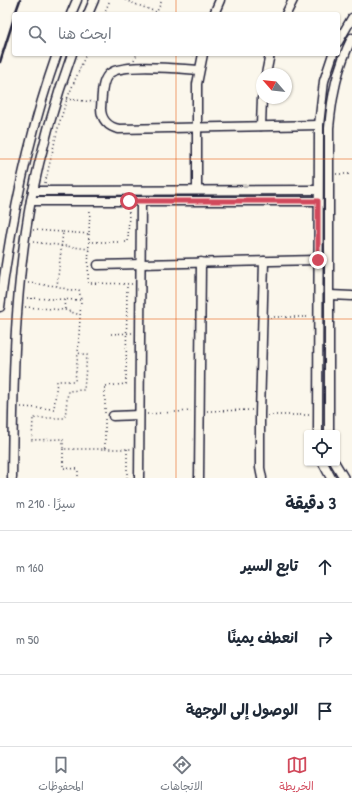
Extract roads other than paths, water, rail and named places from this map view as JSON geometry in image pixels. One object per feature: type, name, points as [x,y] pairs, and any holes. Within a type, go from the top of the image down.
[{"type":"street","points":[[73,12],[77,0]]},
{"type":"street","points":[[89,12],[94,0]]},
{"type":"street","points":[[215,12],[220,0]]},
{"type":"street","points":[[287,12],[293,0]]},
{"type":"street","points":[[340,39],[352,18]]},
{"type":"street","points":[[329,430],[330,295],[328,174],[331,107],[334,83],[342,59],[352,38]]},
{"type":"street","points":[[0,307],[6,258],[24,165],[55,56]]},
{"type":"street","points":[[12,478],[13,407],[18,306],[27,229],[33,191],[50,121],[71,56]]},
{"type":"street","points":[[197,190],[199,70],[202,56]]},
{"type":"street","points":[[267,68],[270,56]]},
{"type":"street","points":[[318,430],[319,126],[324,81],[332,56]]},
{"type":"street","points":[[199,70],[130,67],[115,69],[104,81],[102,103],[102,115],[104,120],[113,128],[119,129],[319,126]]},
{"type":"street","points":[[261,126],[262,104]]},
{"type":"street","points":[[318,162],[329,162]]},
{"type":"street","points":[[33,191],[318,190]]},
{"type":"street","points":[[31,201],[318,201]]},
{"type":"street","points":[[139,478],[141,201]]},
{"type":"street","points":[[98,265],[318,260]]},
{"type":"street","points":[[262,478],[260,468],[260,414],[264,261]]},
{"type":"street","points":[[199,478],[201,262]]},
{"type":"street","points":[[330,295],[352,296]]},
{"type":"street","points":[[318,366],[329,366]]},
{"type":"street","points":[[113,416],[139,415]]},
{"type":"street","points":[[325,466],[331,478]]},
{"type":"street","points":[[337,466],[344,478]]},
{"type":"railway","points":[[16,12],[20,0]]},
{"type":"railway","points":[[0,62],[12,24]]}]
